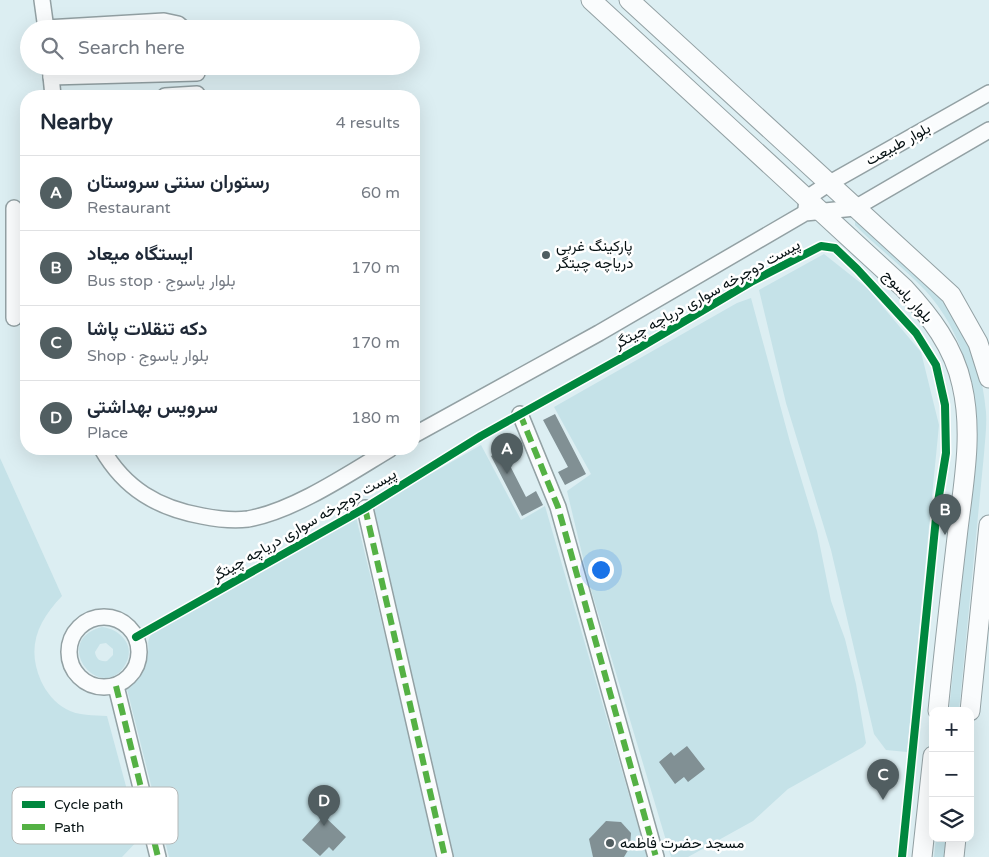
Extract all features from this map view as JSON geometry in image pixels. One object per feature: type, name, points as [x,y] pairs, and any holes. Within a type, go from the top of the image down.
[{"type":"main road","name":"بلوار یاسوج","points":[[591,0],[806,205],[824,213],[920,305],[936,325],[955,360],[962,385],[967,454],[938,707]]},
{"type":"main road","name":"بلوار یاسوج","points":[[630,0],[828,184],[900,246],[952,296],[978,343],[989,378]]},
{"type":"main road","points":[[970,707],[989,525]]},
{"type":"main road","points":[[922,857],[929,793]]},
{"type":"main road","points":[[954,857],[956,842]]},
{"type":"street","points":[[42,0],[49,20]]},
{"type":"street","points":[[50,75],[52,90]]},
{"type":"street","points":[[196,75],[197,90]]},
{"type":"street","name":"بلوار طبیعت","points":[[420,432],[599,333],[806,205],[828,184],[989,92]]},
{"type":"street","points":[[824,213],[855,208],[989,130]]},
{"type":"street","points":[[14,208],[20,254]]},
{"type":"street","points":[[14,318],[20,270]]},
{"type":"street","points":[[520,414],[558,506],[656,857]]},
{"type":"street","points":[[106,455],[126,481],[157,504],[182,512],[224,520],[248,519],[278,509],[330,485],[380,455]]},
{"type":"street","points":[[365,508],[445,857]]},
{"type":"street","points":[[106,617],[117,620],[131,630],[136,637],[138,660],[134,671],[127,680],[116,686],[105,688],[89,684],[76,673],[71,663],[71,641],[76,631],[84,623],[94,618],[106,617]]},
{"type":"street","points":[[116,686],[141,787]]},
{"type":"street","points":[[155,844],[158,857]]},
{"type":"shaded area","points":[[859,220],[906,261],[944,302],[960,325],[972,350],[981,379],[986,412],[986,433],[959,707],[949,707],[976,445],[976,424],[971,382],[959,343],[950,324],[938,307],[925,290],[855,225],[855,222]]},
{"type":"shaded area","points":[[824,254],[867,288],[921,352],[939,425],[907,752],[886,750],[874,734],[831,550],[786,403],[759,290]]},
{"type":"shaded area","points":[[751,298],[790,442],[817,531],[831,601],[845,639],[856,684],[866,743],[863,747],[788,789],[753,821],[688,857],[671,857],[589,583],[567,491],[591,474],[554,407],[737,303]]},
{"type":"shaded area","points":[[481,445],[521,520],[545,506],[647,857],[453,857],[373,507]]},
{"type":"shaded area","points":[[0,458],[62,596],[46,615],[37,635],[35,657],[41,681],[51,697],[66,709],[81,714],[107,716],[126,787],[12,787],[12,844],[134,844],[122,857],[0,857]]},
{"type":"shaded area","points":[[356,517],[439,857],[169,857],[166,844],[178,844],[178,787],[152,787],[127,689],[144,668],[148,653],[148,642],[157,626]]},
{"type":"shaded area","points":[[102,627],[109,628],[125,640],[129,651],[128,658],[125,665],[115,675],[104,678],[93,674],[85,666],[80,656],[80,644],[87,634]],"holes":[[[106,643],[113,649],[113,655],[107,661],[97,658],[95,652],[100,644]]]},
{"type":"shaded area","points":[[936,842],[946,842],[944,857],[934,857]]},
{"type":"building","points":[[555,414],[586,474],[565,485],[558,472],[568,467],[543,420]]},
{"type":"building","points":[[502,450],[526,497],[536,491],[543,505],[522,516],[491,456]]},
{"type":"building","points":[[687,746],[705,769],[688,782],[684,777],[675,784],[659,762],[671,752],[674,756]]},
{"type":"building","points":[[324,816],[346,837],[333,851],[329,847],[320,856],[302,840]]},
{"type":"building","name":"مسجد حضرت فاطمه","points":[[606,821],[621,822],[631,833],[630,847],[624,857],[593,857],[589,839]]},
{"type":"marked path","points":[[520,414],[558,507],[656,857]]},
{"type":"marked path","points":[[365,508],[445,857]]},
{"type":"marked path","points":[[116,686],[141,787]]},
{"type":"marked path","points":[[155,844],[158,857]]},
{"type":"cycle path","name":"پیست دوچرخه سواری دریاچه چیتگر","points":[[136,637],[365,508],[481,436],[634,351],[751,282],[821,246],[835,248],[916,333],[936,365],[945,405],[946,453],[937,508],[902,857]]},
{"type":"place","name":"پارکینگ غربی دریاچه چیتگر","points":[[546,255]]},
{"type":"place","name":"رستوران سنتی سروستان","points":[[507,474]]},
{"type":"place","name":"ایستگاه میعاد","points":[[945,535]]},
{"type":"place","name":"دکه تنقلات پاشا","points":[[883,800]]},
{"type":"place","name":"سرویس بهداشتی","points":[[324,826]]},
{"type":"place","name":"مسجد حضرت فاطمه","points":[[610,843]]}]
